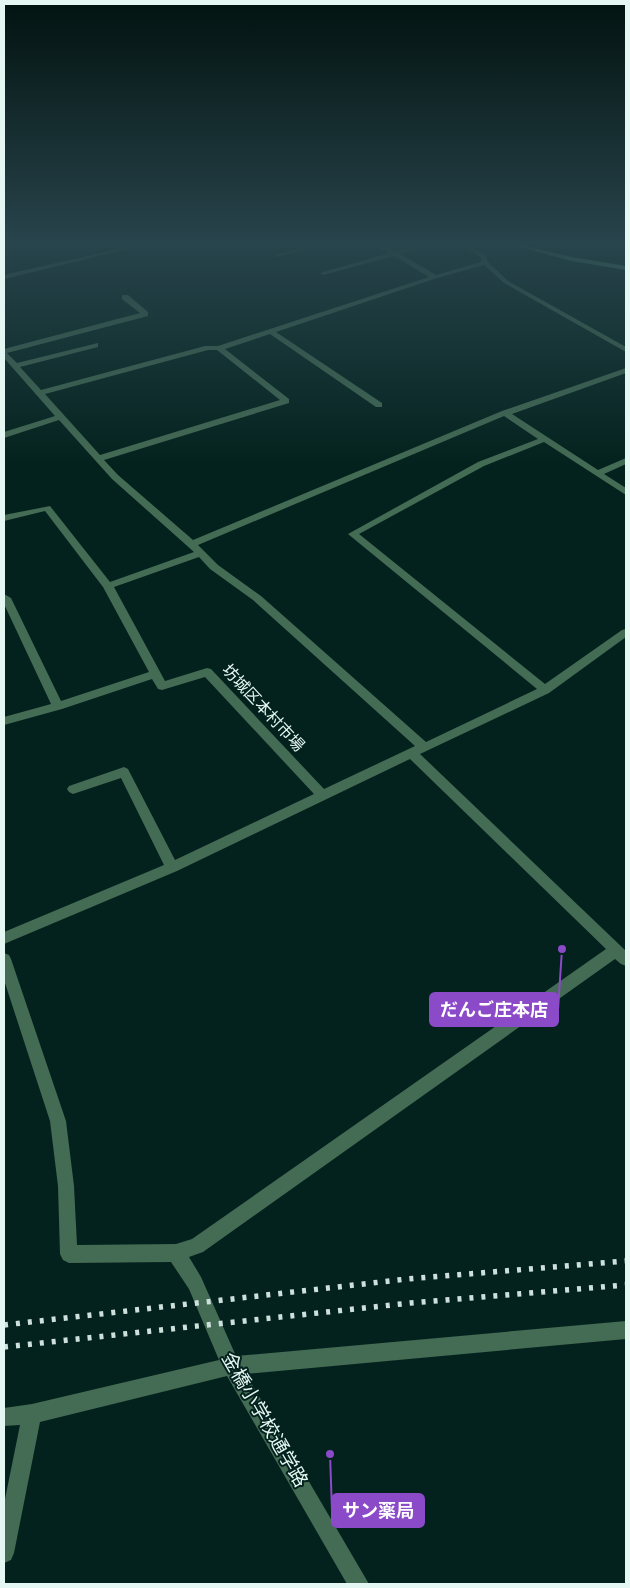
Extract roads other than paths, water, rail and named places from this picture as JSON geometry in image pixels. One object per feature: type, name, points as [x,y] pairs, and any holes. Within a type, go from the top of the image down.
[{"type":"street","points":[[127,319],[4,353],[115,477],[192,544],[214,567],[257,598],[425,748]]},
{"type":"street","points":[[41,393],[208,348],[219,348],[310,319]]},
{"type":"street","points":[[571,319],[626,350]]},
{"type":"street","points":[[272,332],[379,405]]},
{"type":"street","points":[[15,366],[95,345]]},
{"type":"street","points":[[98,459],[286,401],[219,348]]},
{"type":"street","points":[[192,544],[505,413],[626,370]]},
{"type":"street","points":[[505,413],[626,492]]},
{"type":"street","points":[[4,435],[60,417]]},
{"type":"street","points":[[545,439],[480,464],[353,534],[545,690]]},
{"type":"street","points":[[598,473],[626,461]]},
{"type":"street","points":[[4,518],[47,508],[108,586],[156,674],[58,706],[4,721]]},
{"type":"street","points":[[108,586],[200,553]]},
{"type":"street","points":[[4,598],[6,598],[58,706]]},
{"type":"street","points":[[4,938],[172,867],[545,690],[626,632]]},
{"type":"street","name":"坊城区本村市場","points":[[156,674],[162,686],[207,672],[322,795]]},
{"type":"street","points":[[4,959],[58,1122],[66,1186],[69,1254],[176,1253],[197,1246],[621,955],[412,754]]},
{"type":"street","points":[[73,789],[124,772],[172,867]]},
{"type":"street","name":"金橋小学校通学路","points":[[176,1253],[195,1283],[231,1366],[359,1584]]},
{"type":"street","points":[[8,1416],[32,1414],[231,1366],[626,1330]]},
{"type":"street","points":[[4,1553],[32,1414]]},
{"type":"railway","points":[[4,1325],[407,1279],[626,1261]]},
{"type":"railway","points":[[4,1347],[410,1303],[626,1285]]},
{"type":"place","name":"だんご庄本店","points":[[562,949]]},
{"type":"place","name":"サン薬局","points":[[330,1454]]}]
